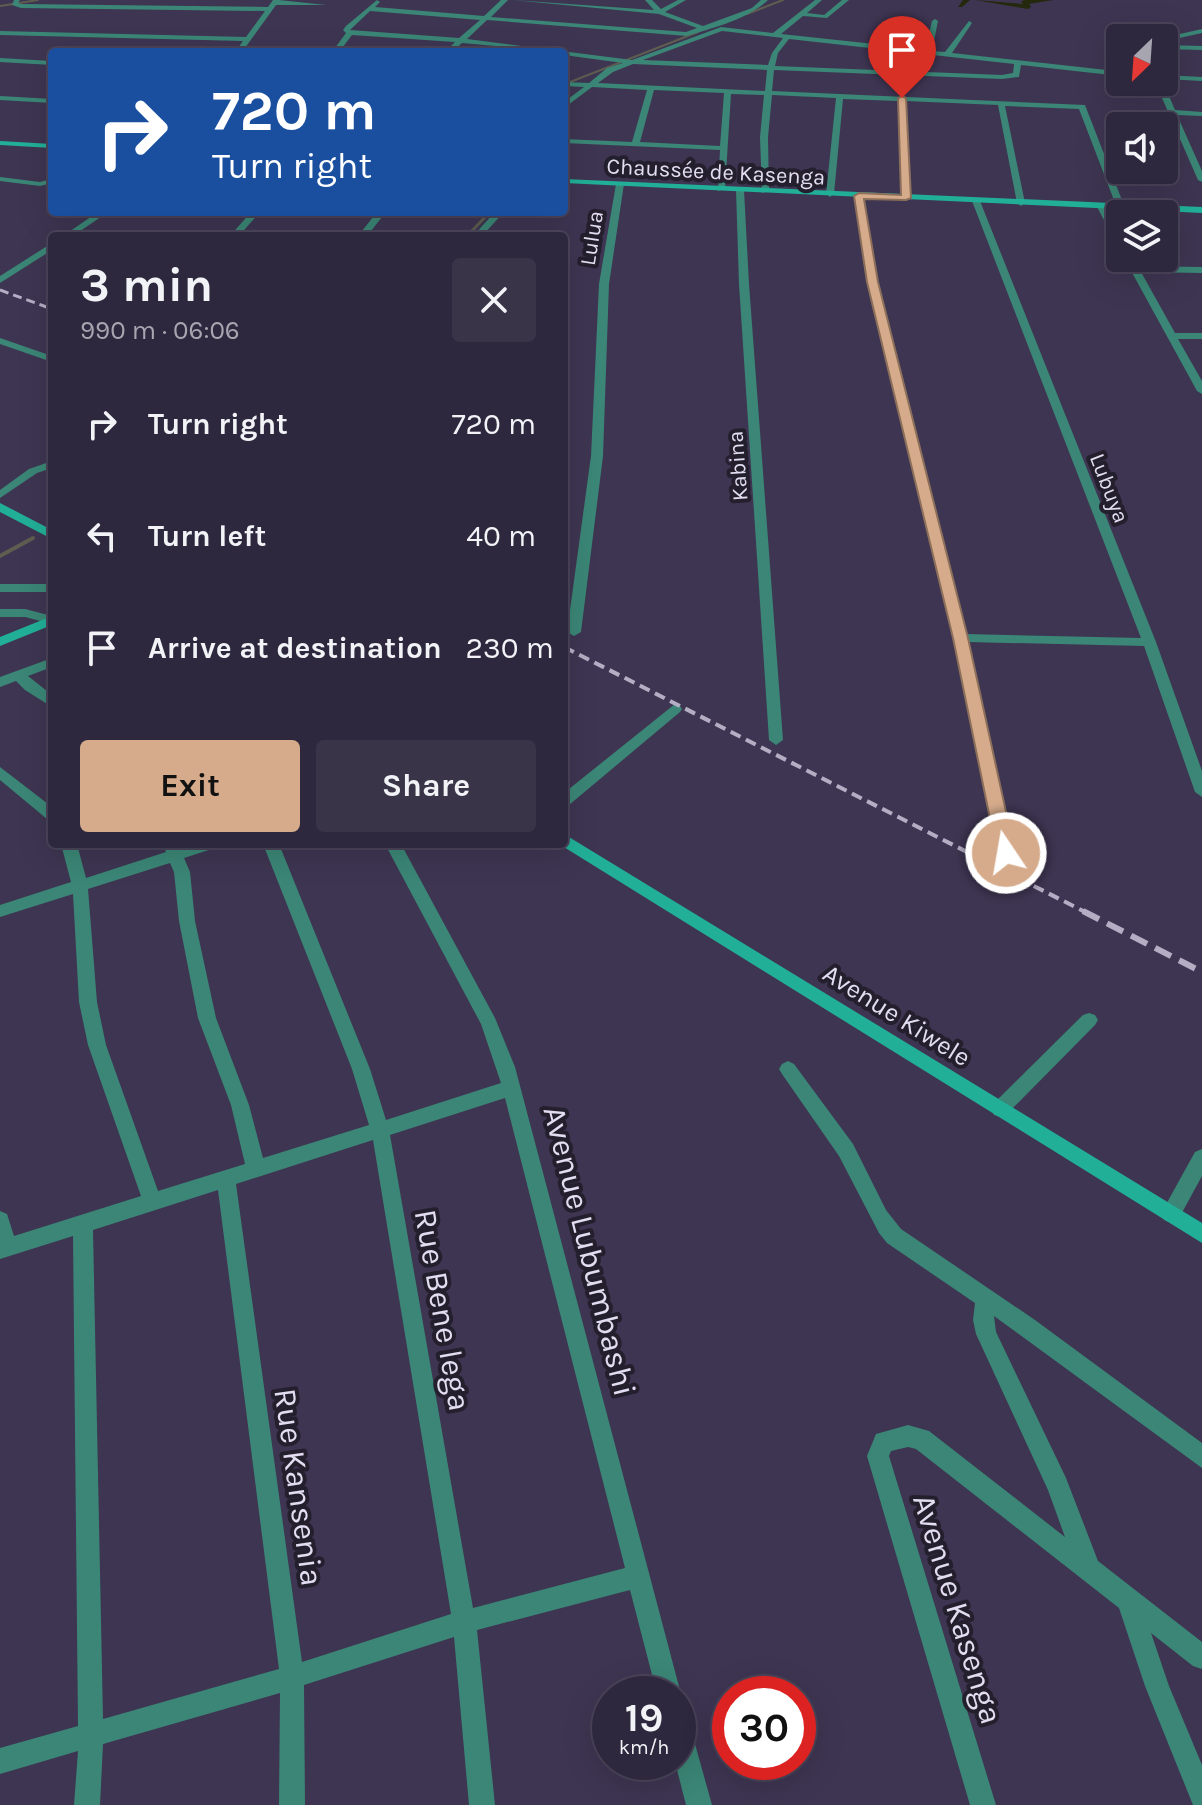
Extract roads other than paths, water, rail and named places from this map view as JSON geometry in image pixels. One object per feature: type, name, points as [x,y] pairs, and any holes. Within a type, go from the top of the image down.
[{"type":"main road","points":[[0,143],[48,146]]},
{"type":"main road","name":"Chaussée de Kasenga","points":[[568,181],[1106,207]]},
{"type":"main road","name":"Chaussée de Kasenga","points":[[1178,209],[1202,210]]},
{"type":"main road","points":[[0,507],[48,533]]},
{"type":"main road","points":[[0,642],[48,621]]},
{"type":"main road","name":"Avenue Kiwele","points":[[568,842],[1202,1234]]},
{"type":"street","points":[[17,0],[14,4],[21,6],[323,5]]},
{"type":"street","points":[[380,0],[346,30],[350,33],[461,40],[523,48]]},
{"type":"street","points":[[452,48],[505,0]]},
{"type":"street","points":[[515,0],[660,12],[707,29]]},
{"type":"street","points":[[648,0],[660,12]]},
{"type":"street","points":[[660,12],[683,0]]},
{"type":"street","points":[[568,102],[586,86],[625,61],[754,9],[765,0]]},
{"type":"street","points":[[776,34],[819,0]]},
{"type":"street","points":[[803,14],[825,17],[846,0]]},
{"type":"street","points":[[241,48],[273,4]]},
{"type":"street","points":[[370,9],[687,34],[724,29],[1106,72]]},
{"type":"street","points":[[928,53],[935,21]]},
{"type":"street","points":[[947,55],[969,23]]},
{"type":"street","points":[[895,49],[908,31]]},
{"type":"street","points":[[1178,36],[1202,31]]},
{"type":"street","points":[[0,33],[248,39]]},
{"type":"street","points":[[338,48],[350,33]]},
{"type":"street","points":[[765,191],[764,137],[771,66],[775,53],[788,36]]},
{"type":"street","points":[[1178,46],[1202,48]]},
{"type":"street","points":[[568,54],[625,61],[1002,77],[1016,75],[1018,63]]},
{"type":"street","points":[[0,60],[48,63]]},
{"type":"street","points":[[1002,77],[1021,203]]},
{"type":"street","points":[[1178,78],[1202,79]]},
{"type":"street","points":[[568,84],[902,98],[1006,98],[1077,106],[1084,108],[1092,126],[1118,200]]},
{"type":"street","points":[[635,144],[651,88]]},
{"type":"street","points":[[721,189],[728,91]]},
{"type":"street","points":[[830,194],[840,96]]},
{"type":"street","points":[[1165,96],[1171,112]]},
{"type":"street","points":[[0,98],[48,101]]},
{"type":"street","points":[[902,98],[906,198]]},
{"type":"street","points":[[1178,112],[1202,114]]},
{"type":"street","points":[[1178,127],[1202,180]]},
{"type":"street","points":[[568,141],[722,148]]},
{"type":"street","points":[[0,179],[48,182]]},
{"type":"street","points":[[0,190],[27,182]]},
{"type":"street","name":"Lulua","points":[[574,632],[597,456],[604,284],[620,184]]},
{"type":"street","name":"Kabina","points":[[740,190],[776,740]]},
{"type":"street","points":[[859,196],[873,282],[960,638],[1006,853]]},
{"type":"street","name":"Lubuya","points":[[976,201],[1149,642],[1202,792]]},
{"type":"street","points":[[1101,207],[1106,216]]},
{"type":"street","points":[[73,232],[98,216]]},
{"type":"street","points":[[238,232],[252,216]]},
{"type":"street","points":[[365,232],[379,216]]},
{"type":"street","points":[[481,232],[496,216]]},
{"type":"street","points":[[0,280],[48,249]]},
{"type":"street","points":[[1178,270],[1202,270]]},
{"type":"street","points":[[1137,272],[1202,391]]},
{"type":"street","points":[[1171,336],[1202,336]]},
{"type":"street","points":[[0,341],[48,358]]},
{"type":"street","points":[[0,495],[33,471],[48,465]]},
{"type":"street","points":[[0,588],[48,588]]},
{"type":"street","points":[[0,613],[25,613],[48,619]]},
{"type":"street","points":[[960,638],[1149,642]]},
{"type":"street","points":[[0,682],[48,664]]},
{"type":"street","points":[[19,675],[48,699]]},
{"type":"street","points":[[568,798],[675,709]]},
{"type":"street","points":[[0,772],[48,812]]},
{"type":"street","points":[[70,848],[80,885],[88,1002],[97,1045],[152,1201]]},
{"type":"street","name":"Rue Bene lega","points":[[273,848],[361,1069],[380,1130],[464,1622],[482,1805]]},
{"type":"street","name":"Avenue Lubumbashi","points":[[395,848],[489,1023],[512,1088],[664,1676]]},
{"type":"street","points":[[0,911],[174,849],[182,872],[187,921],[207,1018],[240,1105],[256,1169]]},
{"type":"street","points":[[1000,1109],[1089,1020]]},
{"type":"street","points":[[788,1069],[800,1092],[857,1168],[878,1219],[894,1236],[1028,1327],[1202,1457]]},
{"type":"street","points":[[0,1220],[4,1249],[512,1088]]},
{"type":"street","points":[[1171,1214],[1202,1158]]},
{"type":"street","name":"Rue Kansenia","points":[[226,1178],[292,1677],[292,1805]]},
{"type":"street","points":[[83,1224],[91,1735],[87,1805]]},
{"type":"street","points":[[986,1300],[983,1320],[986,1334],[1058,1486],[1088,1566],[1202,1657]]},
{"type":"street","name":"Avenue Kasenga","points":[[983,1805],[878,1456],[880,1447],[891,1438],[908,1436],[921,1439],[1088,1566]]},
{"type":"street","points":[[0,1761],[292,1677],[464,1622],[638,1576]]},
{"type":"street","points":[[1128,1600],[1157,1686],[1202,1796]]},
{"type":"street","points":[[692,1780],[699,1805]]},
{"type":"waterway","points":[[0,6],[38,0]]},
{"type":"waterway","points":[[747,14],[783,0]]},
{"type":"waterway","points":[[960,6],[967,0]]},
{"type":"waterway","points":[[978,0],[1028,7],[1024,2],[1050,0]]},
{"type":"waterway","points":[[568,83],[698,32]]},
{"type":"waterway","points":[[471,232],[486,216]]},
{"type":"waterway","points":[[0,556],[33,538]]},
{"type":"railway","points":[[0,290],[48,308]]},
{"type":"railway","points":[[568,649],[1087,913]]},
{"type":"railway","points":[[1083,911],[1202,972]]}]
